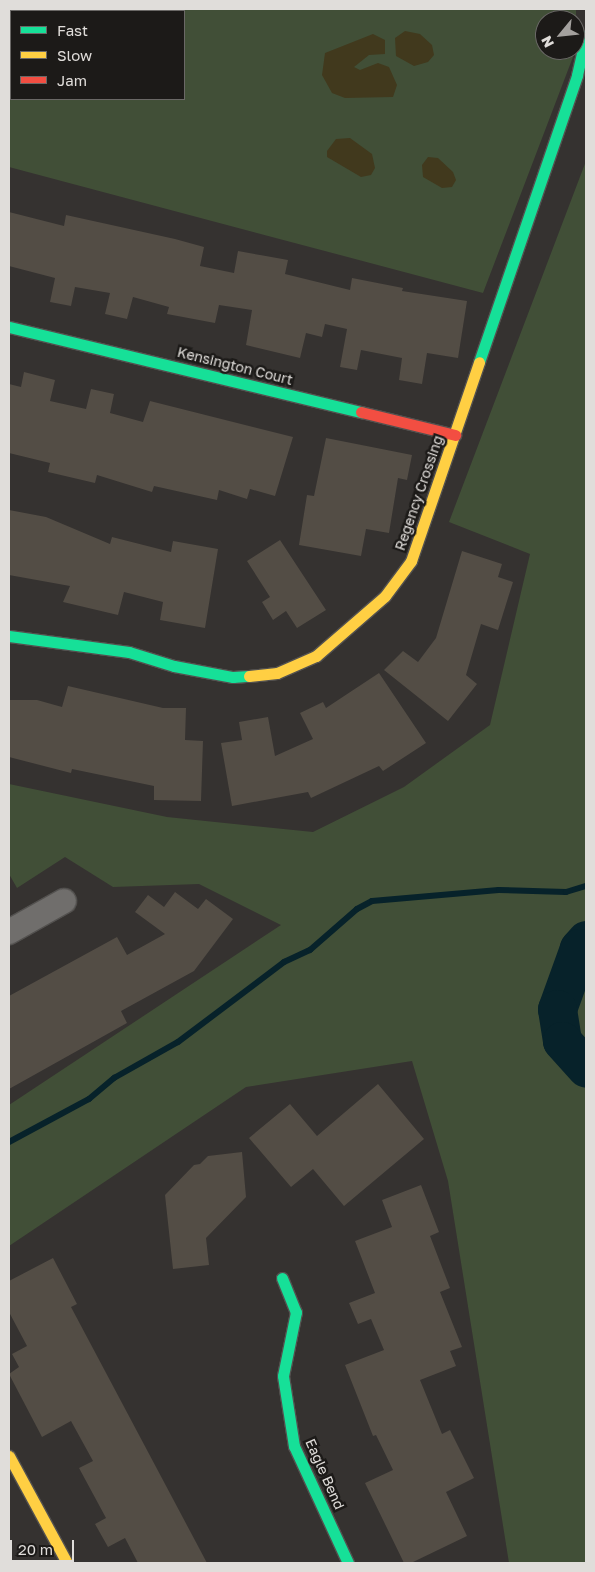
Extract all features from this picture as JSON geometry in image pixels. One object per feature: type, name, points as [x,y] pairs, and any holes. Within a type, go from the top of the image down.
[{"type":"street","name":"Regency Crossing","points":[[9,636],[129,652],[174,666],[233,677],[277,673],[316,656],[385,596],[411,561],[577,75],[586,36]]},
{"type":"street","name":"Kensington Court","points":[[9,327],[455,435]]},
{"type":"street","points":[[9,932],[64,901]]},
{"type":"street","name":"Eagle Bend","points":[[282,1278],[296,1312],[283,1376],[294,1446],[348,1563]]},
{"type":"street","points":[[9,1456],[67,1563]]},
{"type":"green space","points":[[9,9],[576,9],[535,10],[535,60],[572,60],[483,293],[9,167]]},
{"type":"green space","points":[[586,161],[586,1563],[509,1563],[448,1181],[412,1061],[246,1087],[9,1246],[9,1105],[281,925],[199,884],[113,887],[65,857],[17,888],[9,874],[9,784],[167,817],[313,832],[404,787],[490,725],[530,554],[449,522]]},
{"type":"sand","points":[[405,31],[420,34],[432,45],[434,55],[428,62],[414,66],[396,56],[395,38]]},
{"type":"sand","points":[[373,34],[385,40],[385,54],[369,55],[354,67],[360,70],[378,63],[389,67],[397,85],[393,97],[345,98],[332,93],[322,75],[325,53]]},
{"type":"sand","points":[[350,138],[372,154],[375,168],[371,175],[361,177],[327,157],[327,151],[336,139]]},
{"type":"sand","points":[[428,157],[438,158],[453,172],[456,180],[452,187],[442,188],[423,177],[422,165]]},
{"type":"building","points":[[9,212],[64,226],[66,215],[175,239],[204,247],[200,266],[234,273],[238,251],[288,260],[285,274],[350,290],[352,278],[403,288],[402,291],[467,301],[458,358],[427,353],[422,384],[399,380],[402,358],[361,350],[357,370],[340,367],[347,329],[325,324],[322,337],[306,333],[300,358],[246,345],[252,310],[219,305],[215,323],[167,314],[169,307],[133,297],[127,319],[105,314],[110,293],[75,287],[71,306],[50,302],[55,278],[9,266]]},
{"type":"building","points":[[24,372],[55,380],[50,401],[86,409],[91,389],[114,394],[110,413],[143,422],[150,401],[293,437],[275,496],[250,489],[247,499],[219,490],[217,500],[154,486],[152,492],[97,475],[95,483],[48,472],[50,463],[9,453],[9,384],[21,387]]},
{"type":"building","points":[[326,438],[412,455],[407,480],[398,478],[389,533],[366,529],[361,556],[299,545],[307,495],[314,496]]},
{"type":"building","points":[[9,510],[46,517],[110,544],[112,537],[171,552],[173,541],[218,549],[205,628],[160,620],[163,602],[124,592],[118,615],[63,602],[70,586],[9,575]]},
{"type":"building","points":[[280,540],[326,610],[297,628],[286,611],[273,620],[262,602],[270,597],[247,561]]},
{"type":"building","points":[[462,551],[502,564],[498,577],[513,582],[498,630],[481,624],[466,675],[477,684],[448,721],[384,670],[403,651],[418,662],[436,638]]},
{"type":"building","points":[[379,673],[426,743],[383,771],[379,766],[311,798],[308,792],[232,806],[221,743],[242,740],[239,722],[268,717],[275,756],[313,739],[300,713],[323,702],[326,708]]},
{"type":"building","points":[[68,686],[163,708],[186,708],[185,740],[203,741],[201,801],[154,800],[154,786],[72,769],[71,773],[9,757],[9,700],[37,700],[62,707]]},
{"type":"building","points":[[175,892],[198,909],[206,899],[233,919],[194,971],[121,1011],[127,1023],[9,1089],[9,996],[117,937],[127,955],[165,934],[135,912],[148,895],[164,907]]},
{"type":"building","points":[[378,1084],[424,1139],[344,1206],[313,1169],[291,1187],[249,1138],[290,1104],[317,1136]]},
{"type":"building","points":[[242,1152],[246,1197],[206,1238],[209,1265],[173,1269],[165,1195],[194,1165],[200,1164],[208,1156]]},
{"type":"building","points":[[421,1185],[439,1232],[430,1236],[450,1288],[440,1292],[462,1347],[450,1351],[456,1366],[420,1380],[442,1434],[450,1430],[474,1478],[446,1492],[467,1536],[411,1563],[404,1563],[365,1483],[393,1470],[376,1435],[373,1436],[345,1365],[384,1350],[371,1319],[358,1324],[349,1303],[375,1293],[355,1241],[392,1227],[382,1200]]},
{"type":"building","points":[[53,1258],[77,1304],[71,1307],[207,1563],[138,1563],[125,1538],[108,1547],[95,1524],[106,1518],[79,1468],[93,1461],[71,1421],[42,1437],[9,1374],[19,1367],[12,1354],[27,1346],[9,1312],[9,1281]]},
{"type":"waterway","points":[[9,1142],[89,1099],[114,1078],[178,1042],[284,962],[310,950],[357,909],[372,901],[499,890],[566,892],[586,886]]},
{"type":"waterway","points":[[586,940],[579,948],[557,1009],[562,1041],[586,1068]]},
{"type":"traffic: fast","points":[[479,362],[577,75],[586,36]]},
{"type":"traffic: fast","points":[[9,327],[361,412]]},
{"type":"traffic: fast","points":[[9,636],[129,652],[174,666],[233,677],[249,676]]},
{"type":"traffic: fast","points":[[282,1278],[296,1312],[283,1376],[294,1446],[348,1563]]},
{"type":"traffic: slow","points":[[249,676],[277,673],[316,656],[385,596],[411,561],[479,362]]},
{"type":"traffic: slow","points":[[9,1456],[67,1563]]},
{"type":"traffic: jam","points":[[361,412],[455,435]]}]
